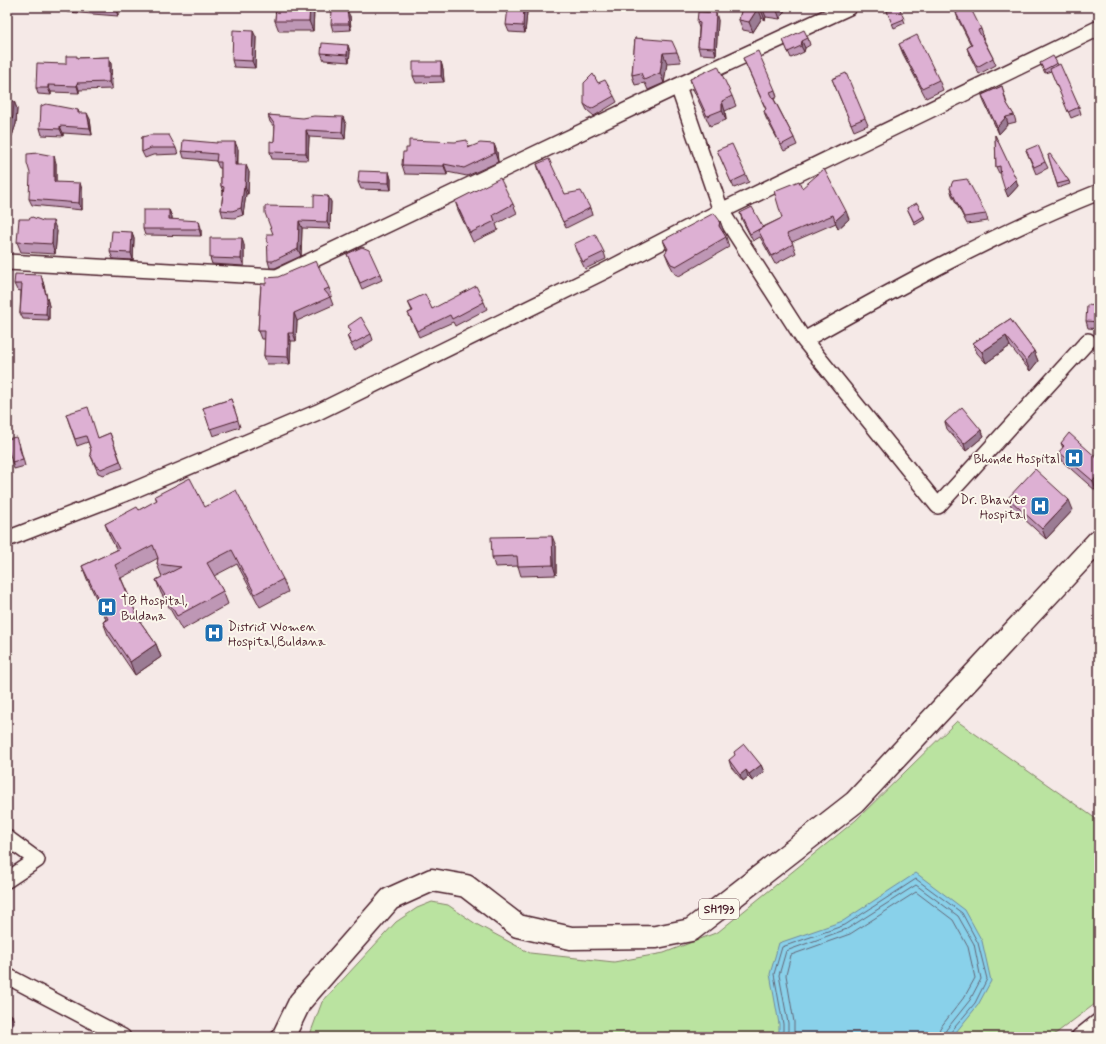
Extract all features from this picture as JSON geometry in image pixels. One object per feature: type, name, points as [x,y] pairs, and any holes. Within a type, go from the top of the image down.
[{"type":"main road","name":"SH193","points":[[283,1037],[300,1002],[390,899],[432,880],[466,886],[518,926],[571,938],[656,937],[691,930],[855,802],[1099,540]]},
{"type":"street","points":[[7,262],[277,277],[678,86],[849,7]]},
{"type":"street","points":[[7,539],[134,490],[318,412],[605,271],[721,211],[1099,28]]},
{"type":"street","points":[[678,86],[721,211],[804,340],[938,506],[1088,341]]},
{"type":"street","points":[[804,340],[935,267],[1058,208],[1099,192]]},
{"type":"street","points":[[7,838],[36,860],[7,880]]},
{"type":"street","points":[[7,976],[123,1037]]},
{"type":"street","points":[[1079,1037],[1099,1021]]},
{"type":"green space","points":[[957,721],[1099,821],[1099,1001],[1051,1037],[309,1037],[322,1002],[396,922],[417,908],[432,902],[448,905],[476,924],[530,953],[614,962],[664,953],[718,932],[856,820]]},
{"type":"water","points":[[916,873],[965,910],[982,941],[991,981],[978,1005],[952,1037],[779,1037],[779,1024],[770,974],[779,943],[843,921]]},
{"type":"building","points":[[276,7],[310,7],[309,21],[275,21]]},
{"type":"building","points":[[508,7],[524,7],[523,26],[506,25]]},
{"type":"building","points":[[742,7],[762,7],[761,10],[758,8],[749,22],[739,20]]},
{"type":"building","points":[[899,7],[904,19],[892,24],[887,11]]},
{"type":"building","points":[[970,7],[981,29],[978,30],[993,58],[977,67],[967,48],[972,45],[956,13]]},
{"type":"building","points":[[347,10],[349,24],[331,24],[332,11]]},
{"type":"building","points":[[698,12],[716,13],[714,48],[698,47],[700,23],[697,22]]},
{"type":"building","points":[[233,30],[253,31],[252,61],[232,60]]},
{"type":"building","points":[[804,30],[808,38],[802,41],[801,46],[788,52],[783,40]]},
{"type":"building","points":[[917,35],[939,80],[922,88],[899,44]]},
{"type":"building","points":[[635,38],[672,41],[677,52],[663,53],[660,73],[644,80],[641,73],[632,75]]},
{"type":"building","points":[[322,43],[348,45],[347,55],[321,53]]},
{"type":"building","points":[[758,51],[775,90],[770,92],[794,138],[781,145],[764,111],[766,109],[743,58]]},
{"type":"building","points":[[66,56],[77,56],[77,58],[109,57],[109,82],[77,83],[77,86],[48,85],[48,88],[36,88],[37,63],[66,64]]},
{"type":"building","points":[[1053,56],[1057,63],[1044,70],[1040,63]]},
{"type":"building","points":[[413,62],[441,62],[441,76],[413,76]]},
{"type":"building","points":[[1060,64],[1079,107],[1068,112],[1050,69]]},
{"type":"building","points":[[718,66],[732,96],[722,101],[722,110],[707,116],[690,79]]},
{"type":"building","points":[[846,73],[865,118],[851,124],[832,79]]},
{"type":"building","points":[[593,74],[598,83],[605,80],[614,96],[591,109],[584,104],[584,83]]},
{"type":"building","points":[[1002,86],[1006,102],[1014,115],[1006,117],[997,127],[982,95]]},
{"type":"building","points":[[7,101],[14,101],[13,116],[7,129]]},
{"type":"building","points":[[46,104],[78,110],[78,113],[87,113],[90,128],[60,126],[60,129],[40,128],[41,106]]},
{"type":"building","points":[[268,115],[303,118],[314,116],[343,117],[342,132],[306,130],[306,153],[270,152],[270,141],[274,142],[275,125]]},
{"type":"building","points":[[150,135],[169,135],[176,148],[151,148],[142,152],[142,137]]},
{"type":"building","points":[[995,135],[1016,179],[1005,190],[1001,177],[1000,166],[996,167]]},
{"type":"building","points":[[183,140],[217,143],[235,142],[235,165],[246,165],[245,187],[241,208],[232,211],[221,210],[224,187],[221,186],[221,162],[216,162],[217,154],[182,151]]},
{"type":"building","points":[[409,140],[455,142],[467,140],[468,148],[480,143],[494,144],[495,153],[464,168],[444,164],[444,166],[402,165],[403,152],[406,152],[406,148],[409,148]]},
{"type":"building","points":[[732,144],[746,175],[731,182],[717,150]]},
{"type":"building","points":[[1038,145],[1045,162],[1034,167],[1026,150]]},
{"type":"building","points":[[38,153],[54,156],[54,182],[80,183],[79,203],[29,199],[30,173],[27,163],[27,154]]},
{"type":"building","points":[[1050,154],[1069,181],[1057,184],[1048,155]]},
{"type":"building","points":[[549,159],[565,194],[581,191],[590,208],[563,222],[537,164]]},
{"type":"building","points":[[824,169],[846,211],[835,221],[833,215],[787,234],[793,244],[772,256],[758,230],[782,218],[774,191],[799,181],[802,188]]},
{"type":"building","points":[[359,171],[389,172],[389,183],[358,182]]},
{"type":"building","points":[[500,178],[513,204],[493,215],[495,221],[470,233],[455,201]]},
{"type":"building","points":[[967,179],[986,214],[964,217],[950,188],[953,181]]},
{"type":"building","points":[[314,195],[328,196],[327,222],[299,221],[298,249],[273,261],[268,261],[267,234],[273,234],[265,213],[265,206],[314,207]]},
{"type":"building","points":[[917,203],[924,216],[914,222],[907,208]]},
{"type":"building","points":[[752,207],[763,227],[750,234],[740,213]]},
{"type":"building","points":[[143,210],[169,210],[169,219],[199,221],[199,229],[143,229]]},
{"type":"building","points":[[714,213],[720,221],[719,226],[726,237],[676,266],[671,264],[665,253],[668,249],[663,240]]},
{"type":"building","points":[[32,217],[43,221],[53,221],[52,244],[17,242],[19,219],[29,219]]},
{"type":"building","points":[[112,231],[132,232],[131,253],[110,252]]},
{"type":"building","points":[[595,234],[604,252],[583,262],[574,244]]},
{"type":"building","points":[[210,238],[242,238],[241,259],[210,258]]},
{"type":"building","points":[[362,247],[369,250],[380,274],[360,283],[347,254]]},
{"type":"building","points":[[316,261],[329,288],[324,290],[330,297],[294,313],[293,333],[288,333],[288,357],[264,356],[265,331],[258,331],[261,284],[266,284],[266,278],[278,277]]},
{"type":"building","points":[[15,274],[41,275],[47,299],[46,314],[20,313],[22,284],[14,284]]},
{"type":"building","points":[[476,286],[484,302],[452,319],[450,315],[417,331],[408,313],[413,311],[408,302],[425,294],[432,309]]},
{"type":"building","points":[[1087,305],[1099,306],[1099,322],[1086,321]]},
{"type":"building","points":[[361,317],[371,334],[352,344],[347,336],[351,332],[348,326]]},
{"type":"building","points":[[1010,319],[1034,351],[1026,361],[1006,336],[982,352],[973,343]]},
{"type":"building","points":[[231,399],[238,420],[210,429],[203,408]]},
{"type":"building","points":[[88,407],[98,438],[110,433],[120,461],[101,469],[96,466],[90,454],[91,450],[86,436],[75,439],[66,414]]},
{"type":"building","points":[[962,407],[981,430],[964,444],[945,422]]},
{"type":"building","points":[[1069,433],[1099,460],[1099,474],[1093,481],[1059,452],[1064,446],[1061,443]]},
{"type":"building","points":[[16,437],[23,459],[12,462],[7,445],[7,439]]},
{"type":"building","points":[[1035,469],[1069,500],[1042,529],[1008,498]]},
{"type":"building","points":[[190,478],[205,507],[236,490],[283,579],[255,594],[232,550],[207,563],[223,591],[177,616],[156,580],[181,567],[157,564],[158,558],[153,545],[115,565],[139,620],[156,644],[130,662],[103,622],[108,619],[82,566],[119,549],[105,524],[137,507],[139,510],[157,500],[155,496]]},
{"type":"building","points":[[552,536],[553,565],[518,566],[517,556],[492,557],[491,537]]},
{"type":"building","points":[[744,744],[761,765],[749,774],[746,770],[740,775],[729,760],[735,755],[734,752]]},
{"type":"building","points":[[7,1013],[12,1015],[7,1024]]},
{"type":"place","name":"Bhonde Hospital","points":[[1074,458]]},
{"type":"place","name":"Dr. Bhawte Hospital","points":[[1040,506]]},
{"type":"place","name":"TB Hospital, Buldana","points":[[107,607]]},
{"type":"place","name":"District Women Hospital,Buldana","points":[[214,633]]}]
